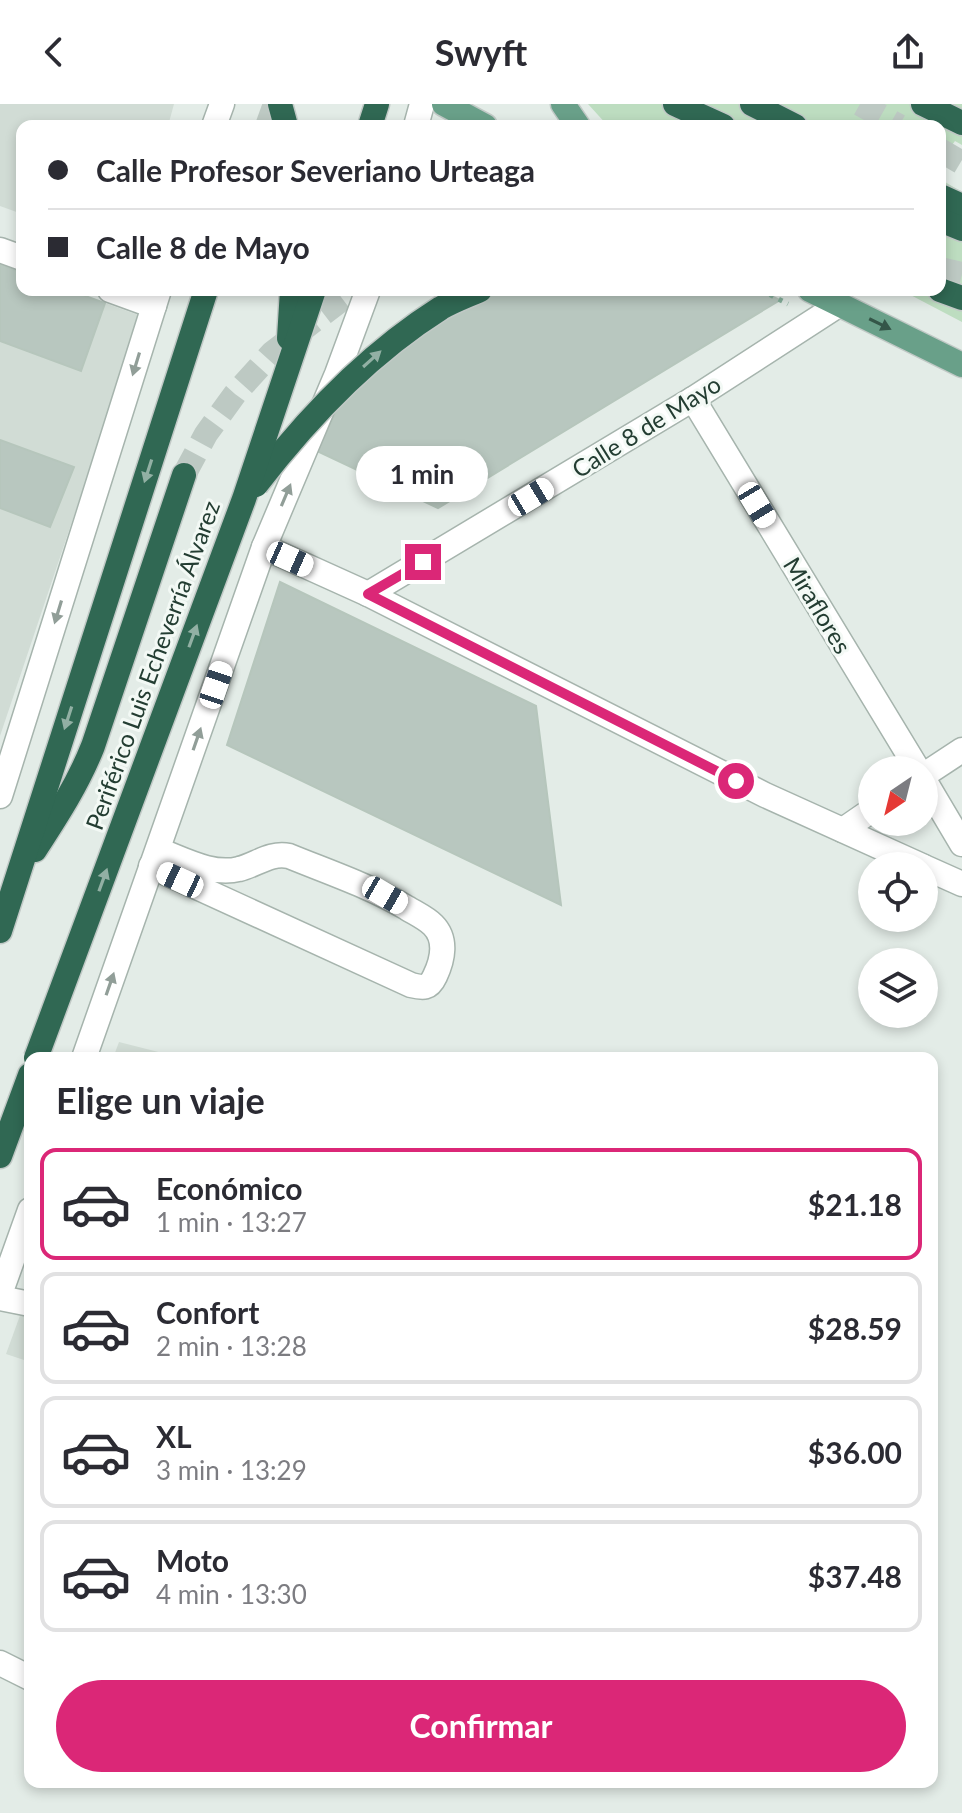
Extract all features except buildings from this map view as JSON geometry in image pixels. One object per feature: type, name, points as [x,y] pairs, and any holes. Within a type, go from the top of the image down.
[{"type":"highway","points":[[675,104],[710,120]]},
{"type":"highway","points":[[752,104],[783,120]]},
{"type":"highway","points":[[923,104],[962,123]]},
{"type":"highway","points":[[0,931],[204,296]]},
{"type":"highway","points":[[288,368],[292,296]]},
{"type":"highway","name":"Periférico Luis Echeverría Álvarez","points":[[38,1052],[244,499],[312,296]]},
{"type":"highway","points":[[244,499],[307,422],[376,354],[443,307],[467,296]]},
{"type":"highway","points":[[20,872],[64,806],[88,759],[184,475]]},
{"type":"highway","points":[[0,1156],[24,1091]]},
{"type":"main road","points":[[444,104],[474,120]]},
{"type":"main road","points":[[823,296],[962,365]]},
{"type":"street","points":[[86,1052],[264,547],[337,374],[366,296]]},
{"type":"street","points":[[0,796],[157,298]]},
{"type":"street","name":"Calle 8 de Mayo","points":[[368,594],[693,399],[840,304]]},
{"type":"street","name":"Miraflores","points":[[693,399],[910,756]]},
{"type":"street","points":[[264,547],[368,594],[765,795],[892,852]]},
{"type":"street","points":[[938,768],[962,750]]},
{"type":"street","points":[[938,802],[962,844]]},
{"type":"street","points":[[843,830],[858,820]]},
{"type":"street","points":[[281,855],[385,895],[418,914],[434,926],[441,940],[443,956],[428,987],[411,985],[155,858],[223,871],[239,870],[281,855]]},
{"type":"street","points":[[938,873],[962,884]]},
{"type":"street","points":[[24,1227],[0,1296],[24,1302]]},
{"type":"street","points":[[0,1663],[24,1675]]},
{"type":"shaded area","points":[[0,104],[174,104],[170,120],[16,120],[16,212],[0,206]]},
{"type":"shaded area","points":[[0,264],[16,271],[16,296],[86,296],[141,316],[0,736]]},
{"type":"shaded area","points":[[119,1042],[158,1052],[115,1052]]},
{"type":"shaded area","points":[[24,1304],[24,1360],[6,1354]]},
{"type":"green space","points":[[588,104],[962,104],[962,145],[955,141],[946,153],[946,120],[603,120]]},
{"type":"green space","points":[[946,183],[962,192],[962,322],[912,296],[946,296]]},
{"type":"tunnel","points":[[269,120],[275,104]]},
{"type":"tunnel","points":[[860,104],[888,120]]},
{"type":"tunnel","points":[[946,154],[962,163]]},
{"type":"tunnel","points":[[946,270],[962,274]]},
{"type":"tunnel","points":[[184,475],[206,434],[235,394],[272,353],[346,296]]},
{"type":"route","points":[[423,562],[368,594],[736,781]]}]
